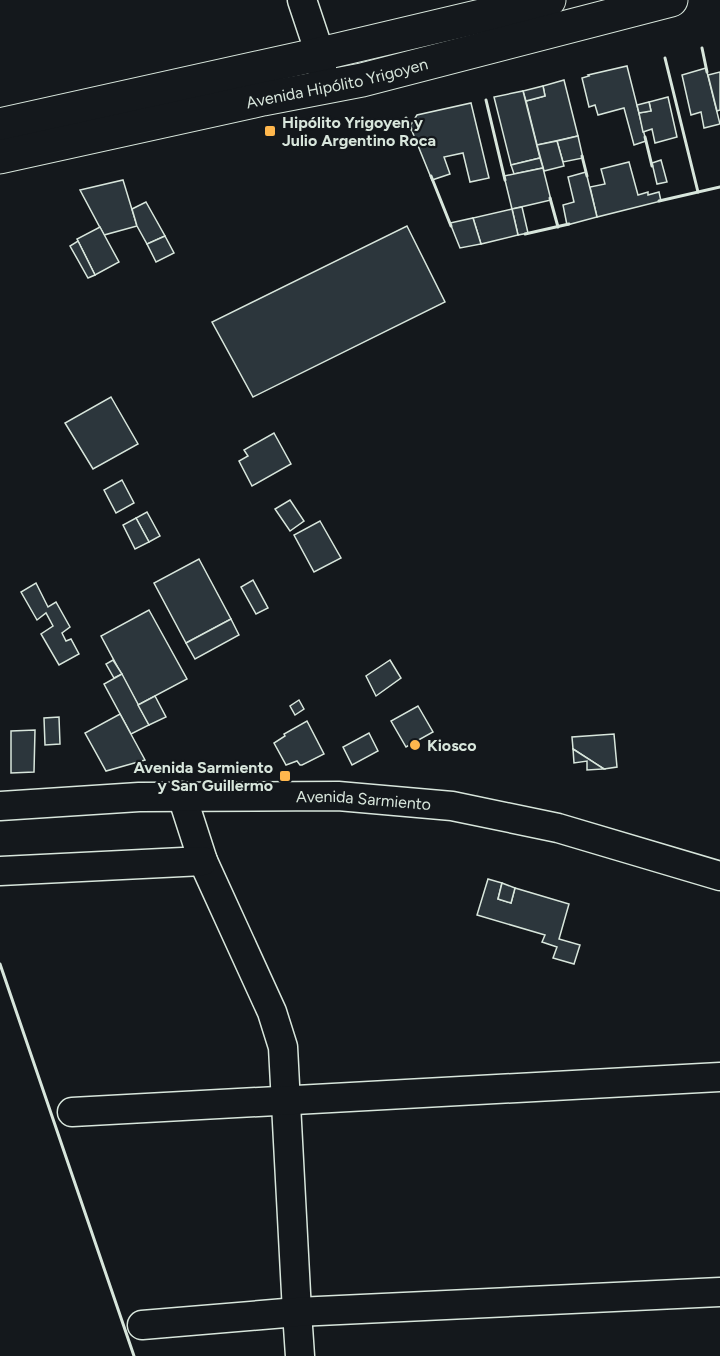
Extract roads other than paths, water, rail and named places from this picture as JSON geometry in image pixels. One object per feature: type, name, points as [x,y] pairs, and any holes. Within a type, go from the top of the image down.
[{"type":"main road","name":"Avenida Hipólito Yrigoyen","points":[[0,125],[321,54],[549,0]]},
{"type":"main road","name":"Avenida Hipólito Yrigoyen","points":[[0,157],[374,77],[671,0]]},
{"type":"street","points":[[302,0],[321,54],[325,87]]},
{"type":"street","points":[[182,796],[203,861],[272,1012],[283,1047],[300,1356]]},
{"type":"street","name":"Avenida Sarmiento","points":[[0,806],[182,796],[338,796],[452,806],[558,828],[720,876]]},
{"type":"street","points":[[0,871],[203,861]]},
{"type":"street","points":[[72,1112],[720,1077]]},
{"type":"street","points":[[142,1325],[297,1312],[720,1292]]},
{"type":"place","name":"Hipólito Yrigoyen y Julio Argentino Roca","points":[[270,131]]},
{"type":"place","name":"Kiosco","points":[[415,745]]},
{"type":"place","name":"Avenida Sarmiento y San Guillermo","points":[[285,776]]}]
